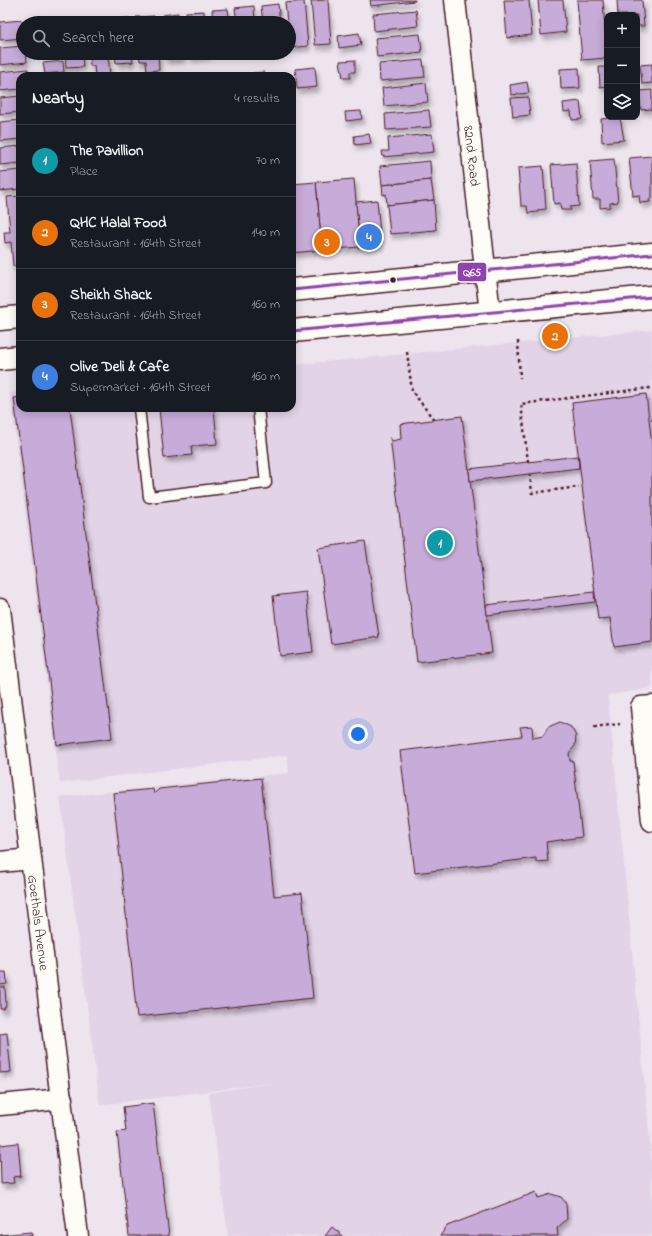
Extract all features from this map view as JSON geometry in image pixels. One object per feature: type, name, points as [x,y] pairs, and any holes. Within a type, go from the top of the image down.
[{"type":"street","name":"82nd Road","points":[[455,0],[490,313]]},
{"type":"street","points":[[296,290],[486,272],[652,254]]},
{"type":"street","points":[[296,331],[652,297]]},
{"type":"street","points":[[0,319],[16,317]]},
{"type":"street","points":[[0,359],[16,357]]},
{"type":"street","name":"Goethals Avenue","points":[[0,613],[78,1236]]},
{"type":"street","points":[[647,706],[652,821]]},
{"type":"street","points":[[0,862],[31,859]]},
{"type":"street","points":[[0,1105],[62,1099]]},
{"type":"lane","points":[[139,412],[149,497],[266,484],[258,412]]},
{"type":"path","points":[[518,342],[520,378]]},
{"type":"path","points":[[407,352],[412,391],[434,420]]},
{"type":"path","points":[[521,404],[645,388],[652,389]]},
{"type":"path","points":[[522,400],[521,404],[528,462]]},
{"type":"path","points":[[530,474],[532,493],[579,488]]},
{"type":"path","points":[[594,726],[620,724]]},
{"type":"shaded area","points":[[652,330],[652,688],[608,695],[652,1163],[652,1236],[228,1236],[209,1093],[279,1082],[100,1105],[60,797],[289,773],[287,755],[60,783],[10,393],[16,392],[16,412],[296,412],[296,365]]},
{"type":"building","points":[[328,0],[331,44],[315,45],[311,1]]},
{"type":"building","points":[[370,0],[415,0],[415,1],[371,6]]},
{"type":"building","points":[[504,0],[529,0],[532,35],[507,38]]},
{"type":"building","points":[[538,0],[563,0],[566,32],[541,35]]},
{"type":"building","points":[[577,0],[603,0],[604,58],[582,60]]},
{"type":"building","points":[[617,0],[642,0],[644,26],[640,26],[640,12],[618,12]]},
{"type":"building","points":[[304,1],[308,46],[296,47],[296,16],[286,16],[285,3]]},
{"type":"building","points":[[278,4],[279,16],[262,16],[261,6]]},
{"type":"building","points":[[254,6],[255,16],[236,16],[235,8]]},
{"type":"building","points":[[228,9],[229,16],[212,16],[212,10]]},
{"type":"building","points":[[416,10],[418,26],[374,31],[373,14]]},
{"type":"building","points":[[204,11],[204,16],[186,16],[186,12]]},
{"type":"building","points":[[178,13],[178,16],[162,16]]},
{"type":"building","points":[[16,21],[16,39],[0,40],[0,22]]},
{"type":"building","points":[[359,33],[361,45],[339,48],[338,36]]},
{"type":"building","points":[[420,34],[422,52],[377,57],[375,38]]},
{"type":"building","points":[[16,47],[16,60],[27,60],[27,62],[0,65],[0,48]]},
{"type":"building","points":[[65,60],[82,60],[83,67],[66,68]]},
{"type":"building","points":[[90,60],[109,60],[110,72],[95,72],[94,66],[90,66]]},
{"type":"building","points":[[116,60],[133,60],[133,62],[116,63]]},
{"type":"building","points":[[158,60],[159,70],[147,71],[146,61],[140,61]]},
{"type":"building","points":[[355,60],[355,72],[350,72],[350,78],[343,78],[340,61]]},
{"type":"building","points":[[423,60],[425,77],[380,81],[379,64]]},
{"type":"building","points":[[63,61],[64,72],[45,72],[43,63]]},
{"type":"building","points":[[652,64],[652,83],[642,84],[640,65]]},
{"type":"building","points":[[315,67],[317,87],[297,89],[295,69]]},
{"type":"building","points":[[599,67],[604,67],[604,86],[600,87]]},
{"type":"building","points":[[579,68],[580,88],[561,89],[560,69]]},
{"type":"building","points":[[28,69],[28,72],[16,72],[16,89],[0,91],[0,72]]},
{"type":"building","points":[[527,82],[529,93],[511,95],[510,85]]},
{"type":"building","points":[[426,83],[428,102],[384,106],[382,88]]},
{"type":"building","points":[[652,90],[652,109],[641,110],[640,91]]},
{"type":"building","points":[[16,96],[16,112],[0,114],[0,98]]},
{"type":"building","points":[[528,97],[530,115],[513,117],[511,98]]},
{"type":"building","points":[[580,101],[582,119],[572,120],[571,111],[564,112],[563,103]]},
{"type":"building","points":[[429,110],[431,127],[386,130],[385,114]]},
{"type":"building","points":[[361,111],[362,119],[346,121],[345,112]]},
{"type":"building","points":[[601,119],[621,120],[624,140],[602,142]]},
{"type":"building","points":[[16,120],[16,139],[0,141],[0,122]]},
{"type":"building","points":[[369,134],[371,143],[355,145],[354,136]]},
{"type":"building","points":[[432,134],[434,152],[383,157],[382,151],[389,151],[388,138]]},
{"type":"building","points":[[16,146],[16,163],[0,165],[0,148]]},
{"type":"building","points":[[652,156],[652,198],[649,199],[650,202],[640,203],[639,195],[633,196],[629,158]]},
{"type":"building","points":[[614,159],[618,202],[610,203],[610,207],[600,208],[600,199],[593,199],[590,161]]},
{"type":"building","points":[[430,161],[431,180],[382,185],[380,166]]},
{"type":"building","points":[[576,163],[579,206],[570,207],[571,210],[561,210],[560,203],[554,204],[551,165]]},
{"type":"building","points":[[543,166],[546,209],[528,213],[527,206],[521,206],[518,168]]},
{"type":"building","points":[[16,170],[16,189],[0,191],[0,172]]},
{"type":"building","points":[[354,179],[360,247],[322,250],[316,182]]},
{"type":"building","points":[[431,180],[434,200],[387,205],[386,194],[383,195],[382,185]]},
{"type":"building","points":[[316,182],[322,250],[296,253],[296,184]]},
{"type":"building","points":[[16,196],[16,266],[13,266],[11,242],[5,243],[4,232],[10,232],[7,197]]},
{"type":"building","points":[[377,200],[381,245],[360,247],[356,202]]},
{"type":"building","points":[[434,200],[436,230],[390,234],[387,205]]},
{"type":"building","points":[[646,394],[652,445],[652,642],[614,647],[610,618],[598,619],[572,403]]},
{"type":"building","points":[[14,398],[16,398],[16,412],[71,412],[112,738],[57,745]]},
{"type":"building","points":[[159,412],[214,412],[217,444],[191,446],[192,455],[164,458]]},
{"type":"building","points":[[462,416],[492,653],[417,662],[390,437],[392,441],[401,439],[400,424]]},
{"type":"building","points":[[578,456],[579,468],[470,481],[469,469]]},
{"type":"building","points":[[365,541],[379,637],[331,644],[318,548]]},
{"type":"building","points":[[306,592],[313,652],[280,656],[273,596]]},
{"type":"building","points":[[594,592],[595,602],[487,615],[486,605]]},
{"type":"building","points":[[560,722],[571,727],[576,736],[575,746],[569,753],[570,761],[573,761],[582,837],[546,842],[548,861],[536,862],[536,858],[415,873],[400,751],[522,736],[520,727],[532,726],[533,738],[543,736],[548,727]]},
{"type":"building","points":[[261,778],[274,896],[302,893],[313,998],[137,1017],[113,793],[153,789],[154,794],[159,789]]},
{"type":"building","points":[[0,972],[6,972],[7,984],[0,985]]},
{"type":"building","points":[[0,987],[5,987],[6,1005],[4,1009],[0,1009]]},
{"type":"building","points":[[7,1033],[11,1072],[0,1073],[0,1034]]},
{"type":"building","points":[[153,1103],[169,1236],[129,1236],[117,1132],[126,1131],[123,1107]]},
{"type":"building","points":[[18,1143],[21,1176],[13,1177],[14,1183],[1,1184],[0,1145]]},
{"type":"building","points":[[536,1192],[538,1198],[551,1194],[561,1197],[566,1203],[567,1219],[557,1228],[558,1236],[440,1236],[447,1226]]},
{"type":"building","points":[[332,1227],[343,1236],[325,1236]]},
{"type":"building","points":[[31,1232],[32,1236],[0,1236],[0,1235]]},
{"type":"transit line","name":"Q65","points":[[296,290],[652,254]]},
{"type":"transit line","name":"Q65","points":[[296,331],[652,297]]},
{"type":"place","name":"Olive Deli & Cafe","points":[[369,237]]},
{"type":"place","name":"Sheikh Shack","points":[[327,242]]},
{"type":"place","name":"QHC Halal Food","points":[[555,336]]},
{"type":"place","name":"The Pavillion","points":[[440,543]]}]
